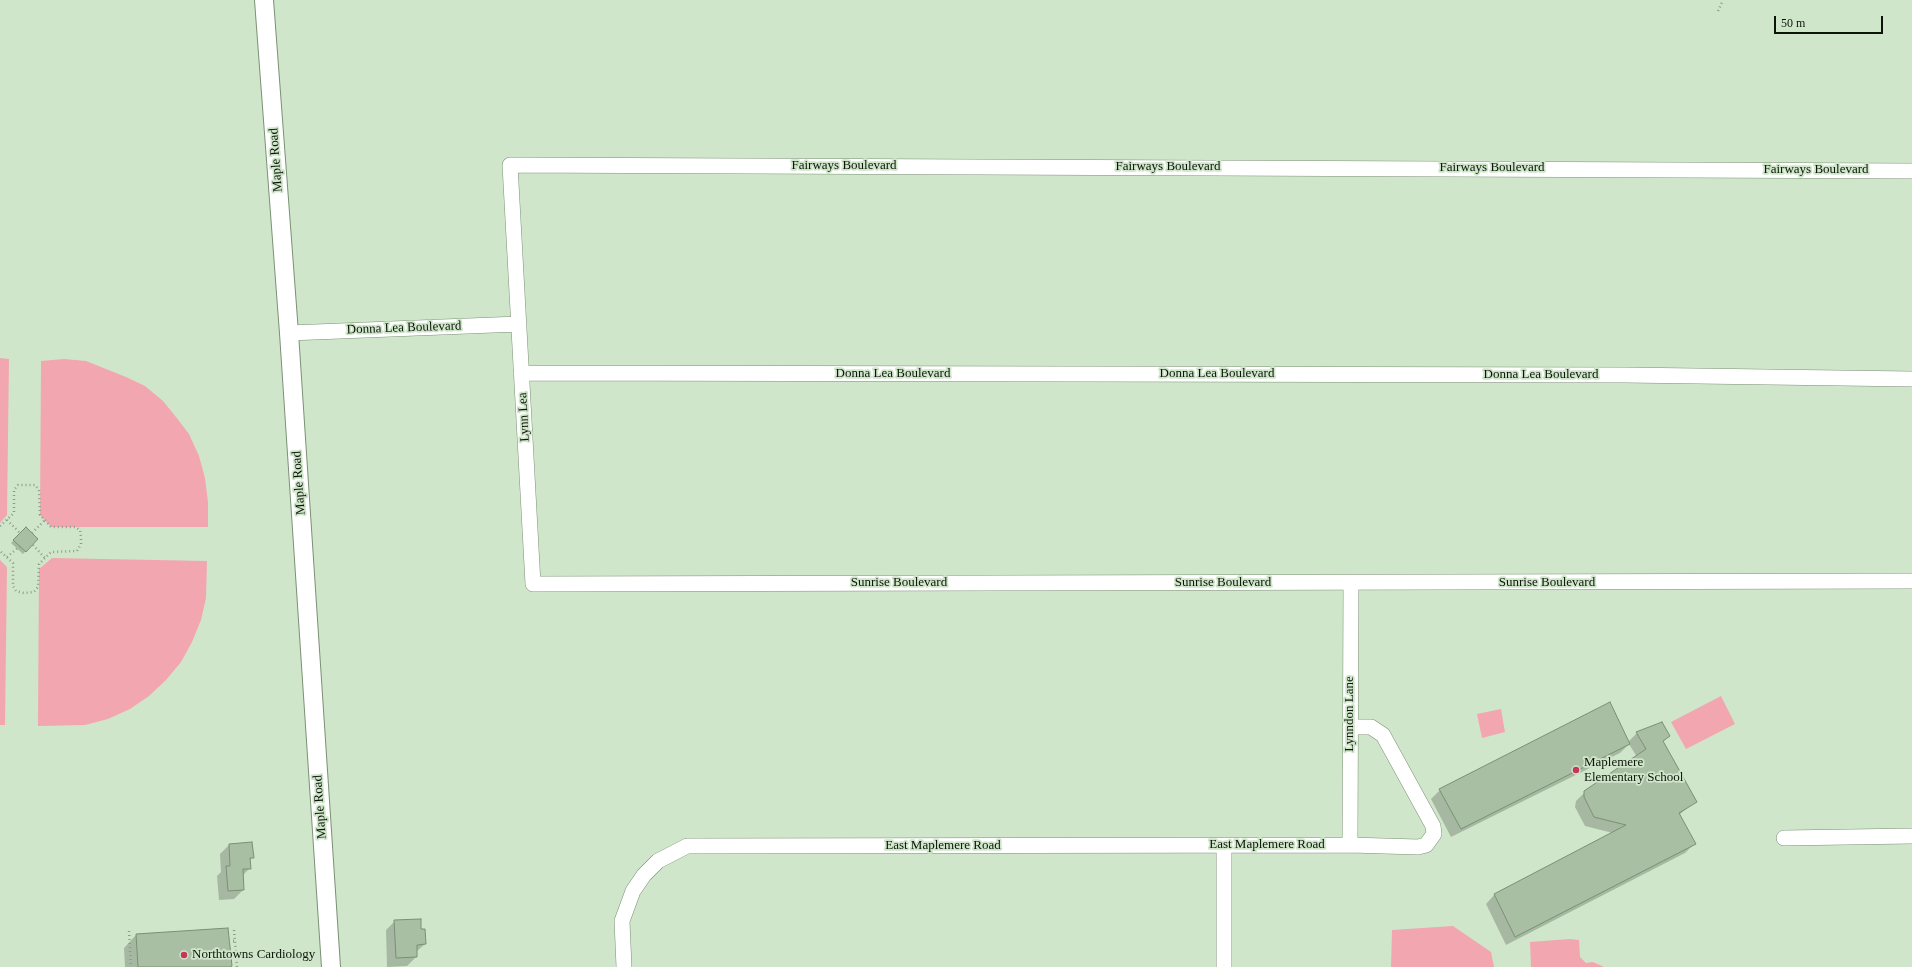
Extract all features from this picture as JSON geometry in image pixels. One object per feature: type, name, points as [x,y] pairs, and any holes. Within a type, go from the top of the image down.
[{"type":"main road","name":"Maple Road","points":[[264,0],[289,333],[331,967]]},
{"type":"street","name":"Fairways Boulevard","points":[[515,250],[510,165],[1912,171]]},
{"type":"street","name":"Lynn Lea","points":[[515,250],[533,584]]},
{"type":"street","name":"Donna Lea Boulevard","points":[[289,333],[519,324]]},
{"type":"street","name":"Donna Lea Boulevard","points":[[522,373],[1625,375],[1912,379]]},
{"type":"street","name":"Sunrise Boulevard","points":[[533,584],[1912,581]]},
{"type":"street","name":"Lynndon Lane","points":[[1350,845],[1351,583]]},
{"type":"street","name":"East Maplemere Road","points":[[624,967],[622,921],[632,891],[644,874],[658,861],[687,846],[1350,845],[1418,847],[1426,845],[1434,834],[1433,826],[1383,735],[1371,727],[1350,727]]},
{"type":"street","points":[[1784,838],[1912,836]]},
{"type":"street","points":[[1224,845],[1224,967]]},
{"type":"path","points":[[1718,11],[1723,0]]},
{"type":"path","points":[[0,526],[14,513],[14,490],[18,485],[35,485],[39,490],[40,515],[51,526],[75,527],[80,530],[81,544],[77,551],[51,552],[39,564],[38,587],[34,592],[24,593],[16,590],[13,586],[13,563],[0,551]]},
{"type":"path","points":[[7,520],[20,533]]},
{"type":"path","points":[[32,533],[45,520]]},
{"type":"path","points":[[33,545],[45,558]]},
{"type":"path","points":[[7,557],[20,546]]},
{"type":"path","points":[[234,930],[237,967]]},
{"type":"path","points":[[128,931],[131,967]]},
{"type":"path","points":[[228,941],[235,941]]},
{"type":"shaded area","points":[[0,358],[9,359],[7,515],[0,523]]},
{"type":"shaded area","points":[[64,359],[86,361],[126,377],[145,386],[163,401],[189,434],[199,456],[205,478],[208,502],[208,527],[51,527],[40,515],[41,361]]},
{"type":"shaded area","points":[[52,558],[207,561],[206,598],[201,620],[192,642],[181,662],[166,680],[149,696],[130,709],[108,719],[85,725],[38,726],[39,569]]},
{"type":"shaded area","points":[[0,560],[7,567],[5,725],[0,725]]},
{"type":"shaded area","points":[[1721,696],[1735,724],[1686,749],[1671,722]]},
{"type":"shaded area","points":[[1501,709],[1505,732],[1482,738],[1477,714]]},
{"type":"shaded area","points":[[1453,926],[1491,952],[1494,967],[1391,967],[1392,930]]},
{"type":"shaded area","points":[[1570,939],[1579,940],[1580,957],[1586,963],[1593,962],[1604,967],[1531,967],[1530,942]]},
{"type":"building","points":[[26,527],[38,539],[26,552],[13,540]]},
{"type":"building","points":[[1610,702],[1630,744],[1461,829],[1439,789]]},
{"type":"building","name":"Maplemere Elementary School","points":[[1662,722],[1670,736],[1663,741],[1697,802],[1679,813],[1696,844],[1515,937],[1494,894],[1626,825],[1594,817],[1584,797],[1584,791],[1646,749],[1636,732]]},
{"type":"building","points":[[252,842],[254,858],[250,858],[251,869],[243,869],[244,890],[228,891],[226,866],[230,866],[229,844]]},
{"type":"building","points":[[421,919],[421,929],[425,929],[426,944],[417,945],[417,957],[396,958],[394,920]]},
{"type":"building","name":"Northtowns Cardiology","points":[[228,928],[232,966],[230,967],[138,967],[136,934]]},
{"type":"place","name":"Maplemere Elementary School","points":[[1576,770]]},
{"type":"place","name":"Northtowns Cardiology","points":[[184,955]]}]
